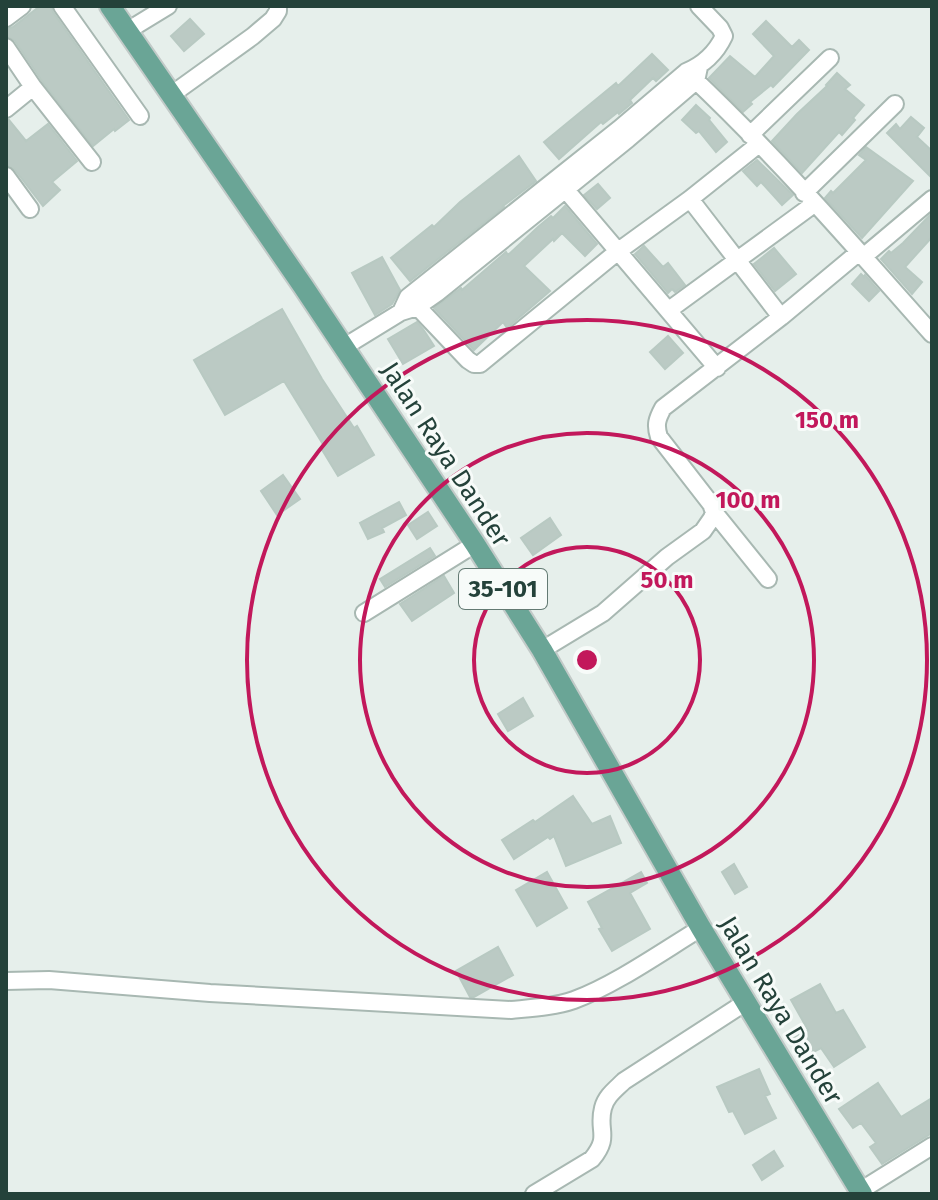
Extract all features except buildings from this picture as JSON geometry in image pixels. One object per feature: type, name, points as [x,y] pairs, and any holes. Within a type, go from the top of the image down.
[{"type":"main road","name":"Jalan Raya Dander","points":[[110,6],[267,233],[475,544],[542,650],[701,928],[861,1193]]},
{"type":"street","points":[[6,18],[22,6]]},
{"type":"street","points":[[62,6],[140,116]]},
{"type":"street","points":[[127,31],[168,6]]},
{"type":"street","points":[[171,95],[253,36],[273,19],[278,6]]},
{"type":"street","points":[[344,347],[432,288],[624,134],[694,73],[719,47],[724,36],[699,6]]},
{"type":"street","points":[[6,47],[92,162]]},
{"type":"street","points":[[409,305],[468,360],[480,364],[617,252],[690,199],[755,139],[830,58]]},
{"type":"street","points":[[694,73],[932,334]]},
{"type":"street","points":[[6,109],[33,87]]},
{"type":"street","points":[[669,310],[738,261],[809,198],[895,104]]},
{"type":"street","points":[[6,176],[30,209]]},
{"type":"street","points":[[561,184],[717,368]]},
{"type":"street","points":[[690,199],[781,317]]},
{"type":"street","points":[[768,579],[663,445],[656,422],[663,408],[932,199]]},
{"type":"street","points":[[542,650],[615,604],[667,557],[703,531],[714,512]]},
{"type":"street","points":[[364,613],[475,544]]},
{"type":"street","points":[[6,981],[49,980],[256,996],[511,1010],[575,999],[701,928]]},
{"type":"street","points":[[534,1194],[592,1159],[598,1152],[603,1143],[603,1107],[609,1095],[624,1081],[746,1002]]},
{"type":"street","points":[[861,1193],[932,1146]]}]
